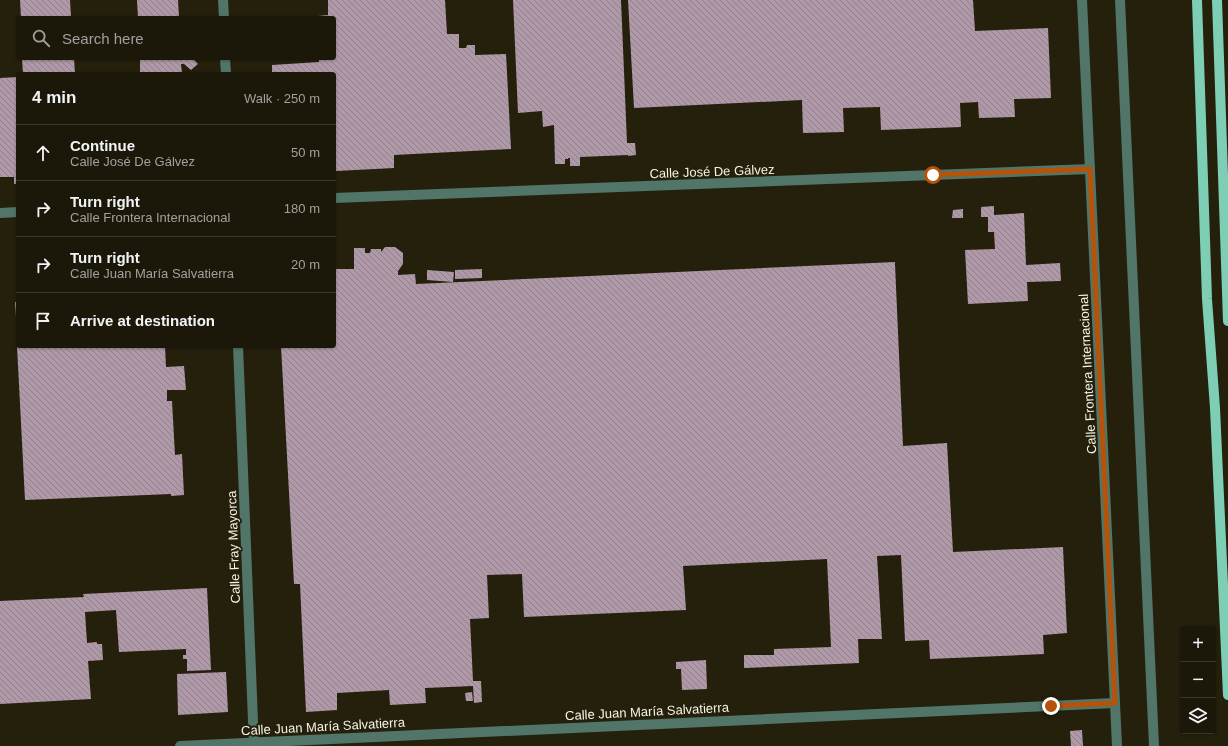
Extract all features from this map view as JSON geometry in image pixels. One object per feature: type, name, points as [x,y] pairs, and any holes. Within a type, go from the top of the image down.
[{"type":"main road","points":[[1197,0],[1207,299],[1215,408],[1228,695]]},
{"type":"main road","points":[[1217,0],[1228,321]]},
{"type":"street","points":[[223,0],[224,16]]},
{"type":"street","name":"Calle Frontera Internacional","points":[[1082,0],[1117,746]]},
{"type":"street","points":[[1120,0],[1154,746]]},
{"type":"street","points":[[225,60],[226,72]]},
{"type":"street","name":"Calle José De Gálvez","points":[[336,198],[1090,169]]},
{"type":"street","points":[[0,213],[16,212]]},
{"type":"street","name":"Calle Fray Mayorca","points":[[238,348],[254,744]]},
{"type":"street","name":"Calle Juan María Salvatierra","points":[[180,746],[254,744],[1115,703]]},
{"type":"building","points":[[20,0],[70,0],[71,16],[21,16]]},
{"type":"building","points":[[137,0],[178,0],[179,16],[138,16]]},
{"type":"building","points":[[328,0],[445,0],[447,34],[459,34],[459,48],[466,48],[467,45],[475,45],[475,55],[506,54],[511,149],[394,155],[394,168],[336,171],[336,72],[272,72],[272,65],[319,62],[319,60],[336,60],[336,16],[318,16],[328,15]]},
{"type":"building","points":[[513,0],[621,0],[627,143],[635,143],[636,155],[580,157],[580,166],[570,166],[570,158],[565,159],[565,164],[555,164],[554,125],[543,127],[542,111],[518,113]]},
{"type":"building","points":[[628,0],[973,0],[975,31],[1048,28],[1051,98],[1014,99],[1015,117],[979,118],[978,102],[960,103],[961,127],[881,130],[880,107],[843,108],[844,132],[803,133],[802,100],[634,108]]},
{"type":"building","points":[[22,60],[74,60],[75,72],[23,72]]},
{"type":"building","points":[[140,60],[194,60],[198,64],[191,70],[184,64],[181,64],[182,72],[140,72]]},
{"type":"building","points":[[16,77],[16,184],[14,184],[14,177],[0,177],[0,78]]},
{"type":"building","points":[[994,206],[994,215],[1024,213],[1026,265],[1060,263],[1061,281],[1027,282],[1028,301],[968,304],[965,250],[995,249],[994,232],[988,232],[988,217],[981,217],[981,207]]},
{"type":"building","points":[[963,209],[963,218],[952,218],[953,210]]},
{"type":"building","points":[[385,247],[395,247],[403,253],[403,264],[398,271],[398,275],[415,274],[416,284],[895,262],[903,446],[947,443],[953,552],[1063,547],[1067,633],[1043,635],[1044,654],[930,659],[929,640],[905,641],[901,555],[877,556],[882,639],[858,639],[859,663],[744,668],[744,655],[774,655],[774,649],[831,647],[827,559],[683,566],[686,610],[524,617],[522,574],[487,575],[489,618],[470,619],[473,681],[481,681],[482,702],[474,703],[473,686],[425,688],[426,703],[390,705],[389,690],[337,693],[337,710],[306,712],[300,584],[294,584],[281,348],[336,348],[336,269],[354,269],[354,248],[365,248],[365,253],[370,253],[371,249],[381,249],[381,252]]},
{"type":"building","points":[[482,269],[482,278],[455,279],[455,270]]},
{"type":"building","points":[[427,270],[454,272],[453,282],[427,280]]},
{"type":"building","points":[[17,348],[165,348],[166,367],[184,366],[186,390],[167,390],[167,401],[172,401],[175,455],[182,454],[184,495],[171,496],[171,494],[25,500]]},
{"type":"building","points":[[207,588],[211,670],[187,671],[187,659],[183,659],[183,655],[186,655],[186,649],[119,652],[116,610],[85,612],[87,643],[97,642],[97,644],[102,644],[103,660],[88,661],[91,699],[0,704],[0,601],[84,597],[83,594]]},
{"type":"building","points":[[706,660],[707,689],[682,690],[681,669],[676,669],[676,662]]},
{"type":"building","points":[[226,672],[228,712],[178,715],[177,674]]},
{"type":"building","points":[[472,692],[473,701],[466,701],[465,693]]},
{"type":"building","points":[[1082,730],[1083,746],[1071,746],[1070,731]]},
{"type":"route","points":[[933,175],[1090,169],[1115,703],[1051,706]]}]
